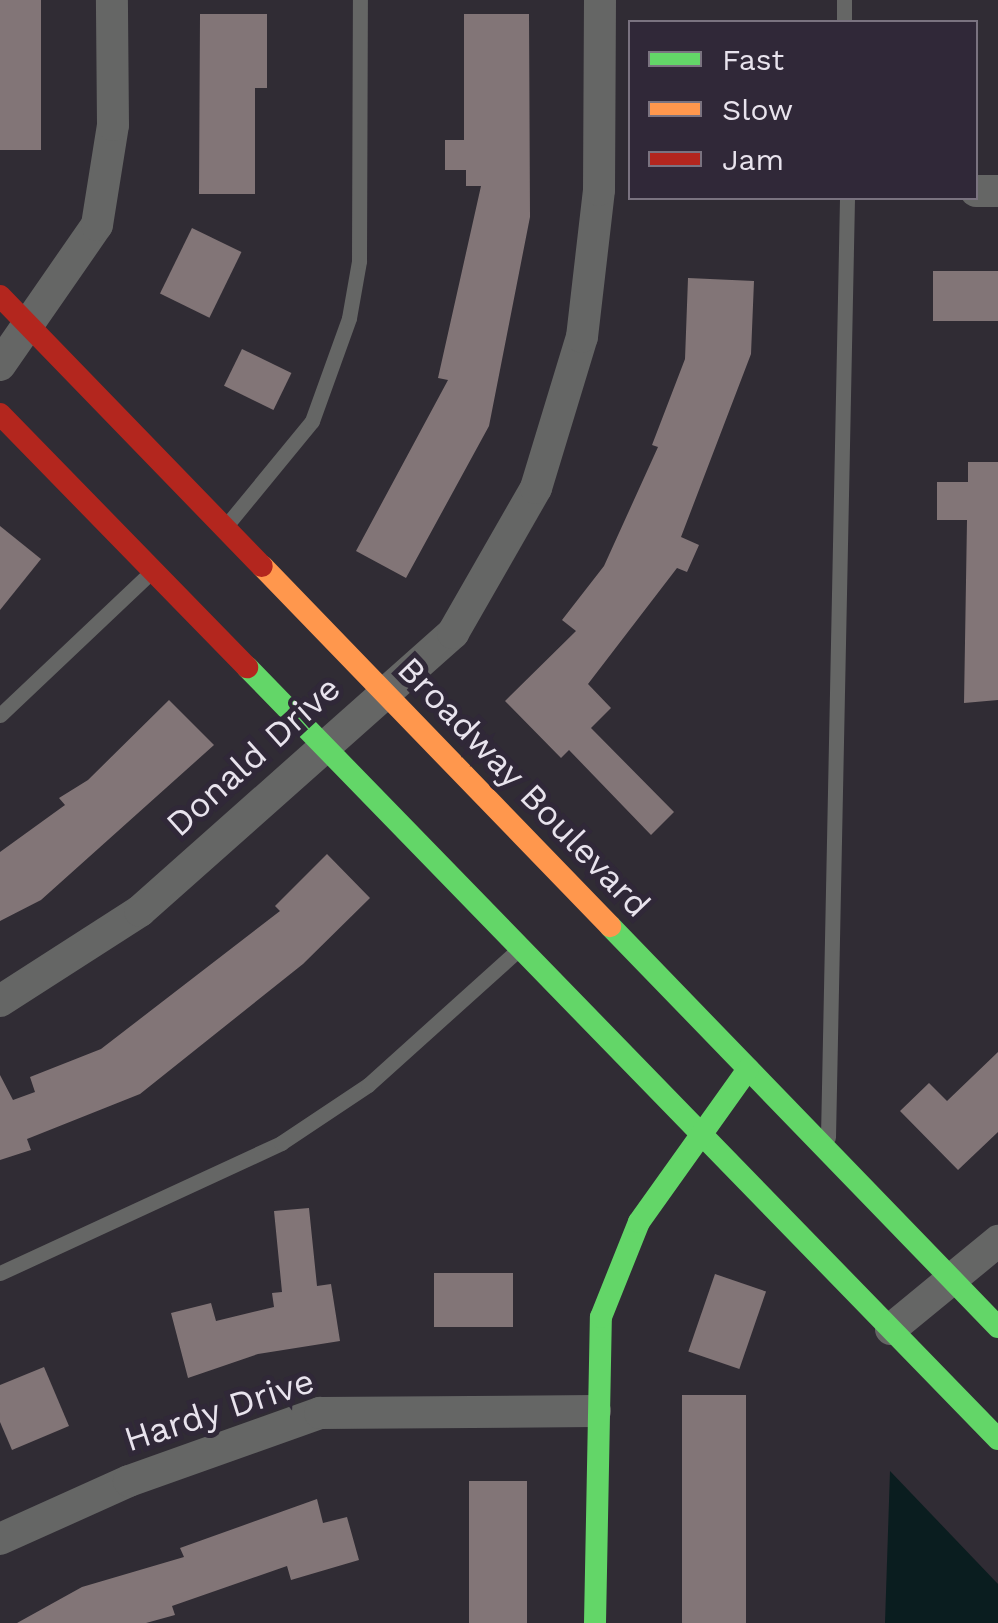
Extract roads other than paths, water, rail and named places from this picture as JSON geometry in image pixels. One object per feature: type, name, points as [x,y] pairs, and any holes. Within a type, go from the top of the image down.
[{"type":"main road","name":"Broadway Boulevard","points":[[0,296],[998,1326]]},
{"type":"main road","points":[[0,414],[998,1439]]},
{"type":"main road","points":[[594,1623],[596,1411],[608,1302],[640,1222],[704,1138],[748,1069]]},
{"type":"street","points":[[0,365],[97,225],[113,125],[112,0]]},
{"type":"street","name":"Donald Drive","points":[[0,1001],[140,912],[453,632],[536,488],[582,337],[615,190],[600,0]]},
{"type":"street","points":[[891,1329],[998,1241]]},
{"type":"street","name":"Hardy Drive","points":[[0,1539],[129,1480],[320,1413],[596,1411]]},
{"type":"lane","points":[[224,528],[312,421],[350,318],[359,261],[360,0]]},
{"type":"lane","points":[[828,1151],[847,200]]},
{"type":"lane","points":[[0,715],[153,571]]},
{"type":"lane","points":[[0,1273],[281,1143],[368,1086],[520,948]]}]
